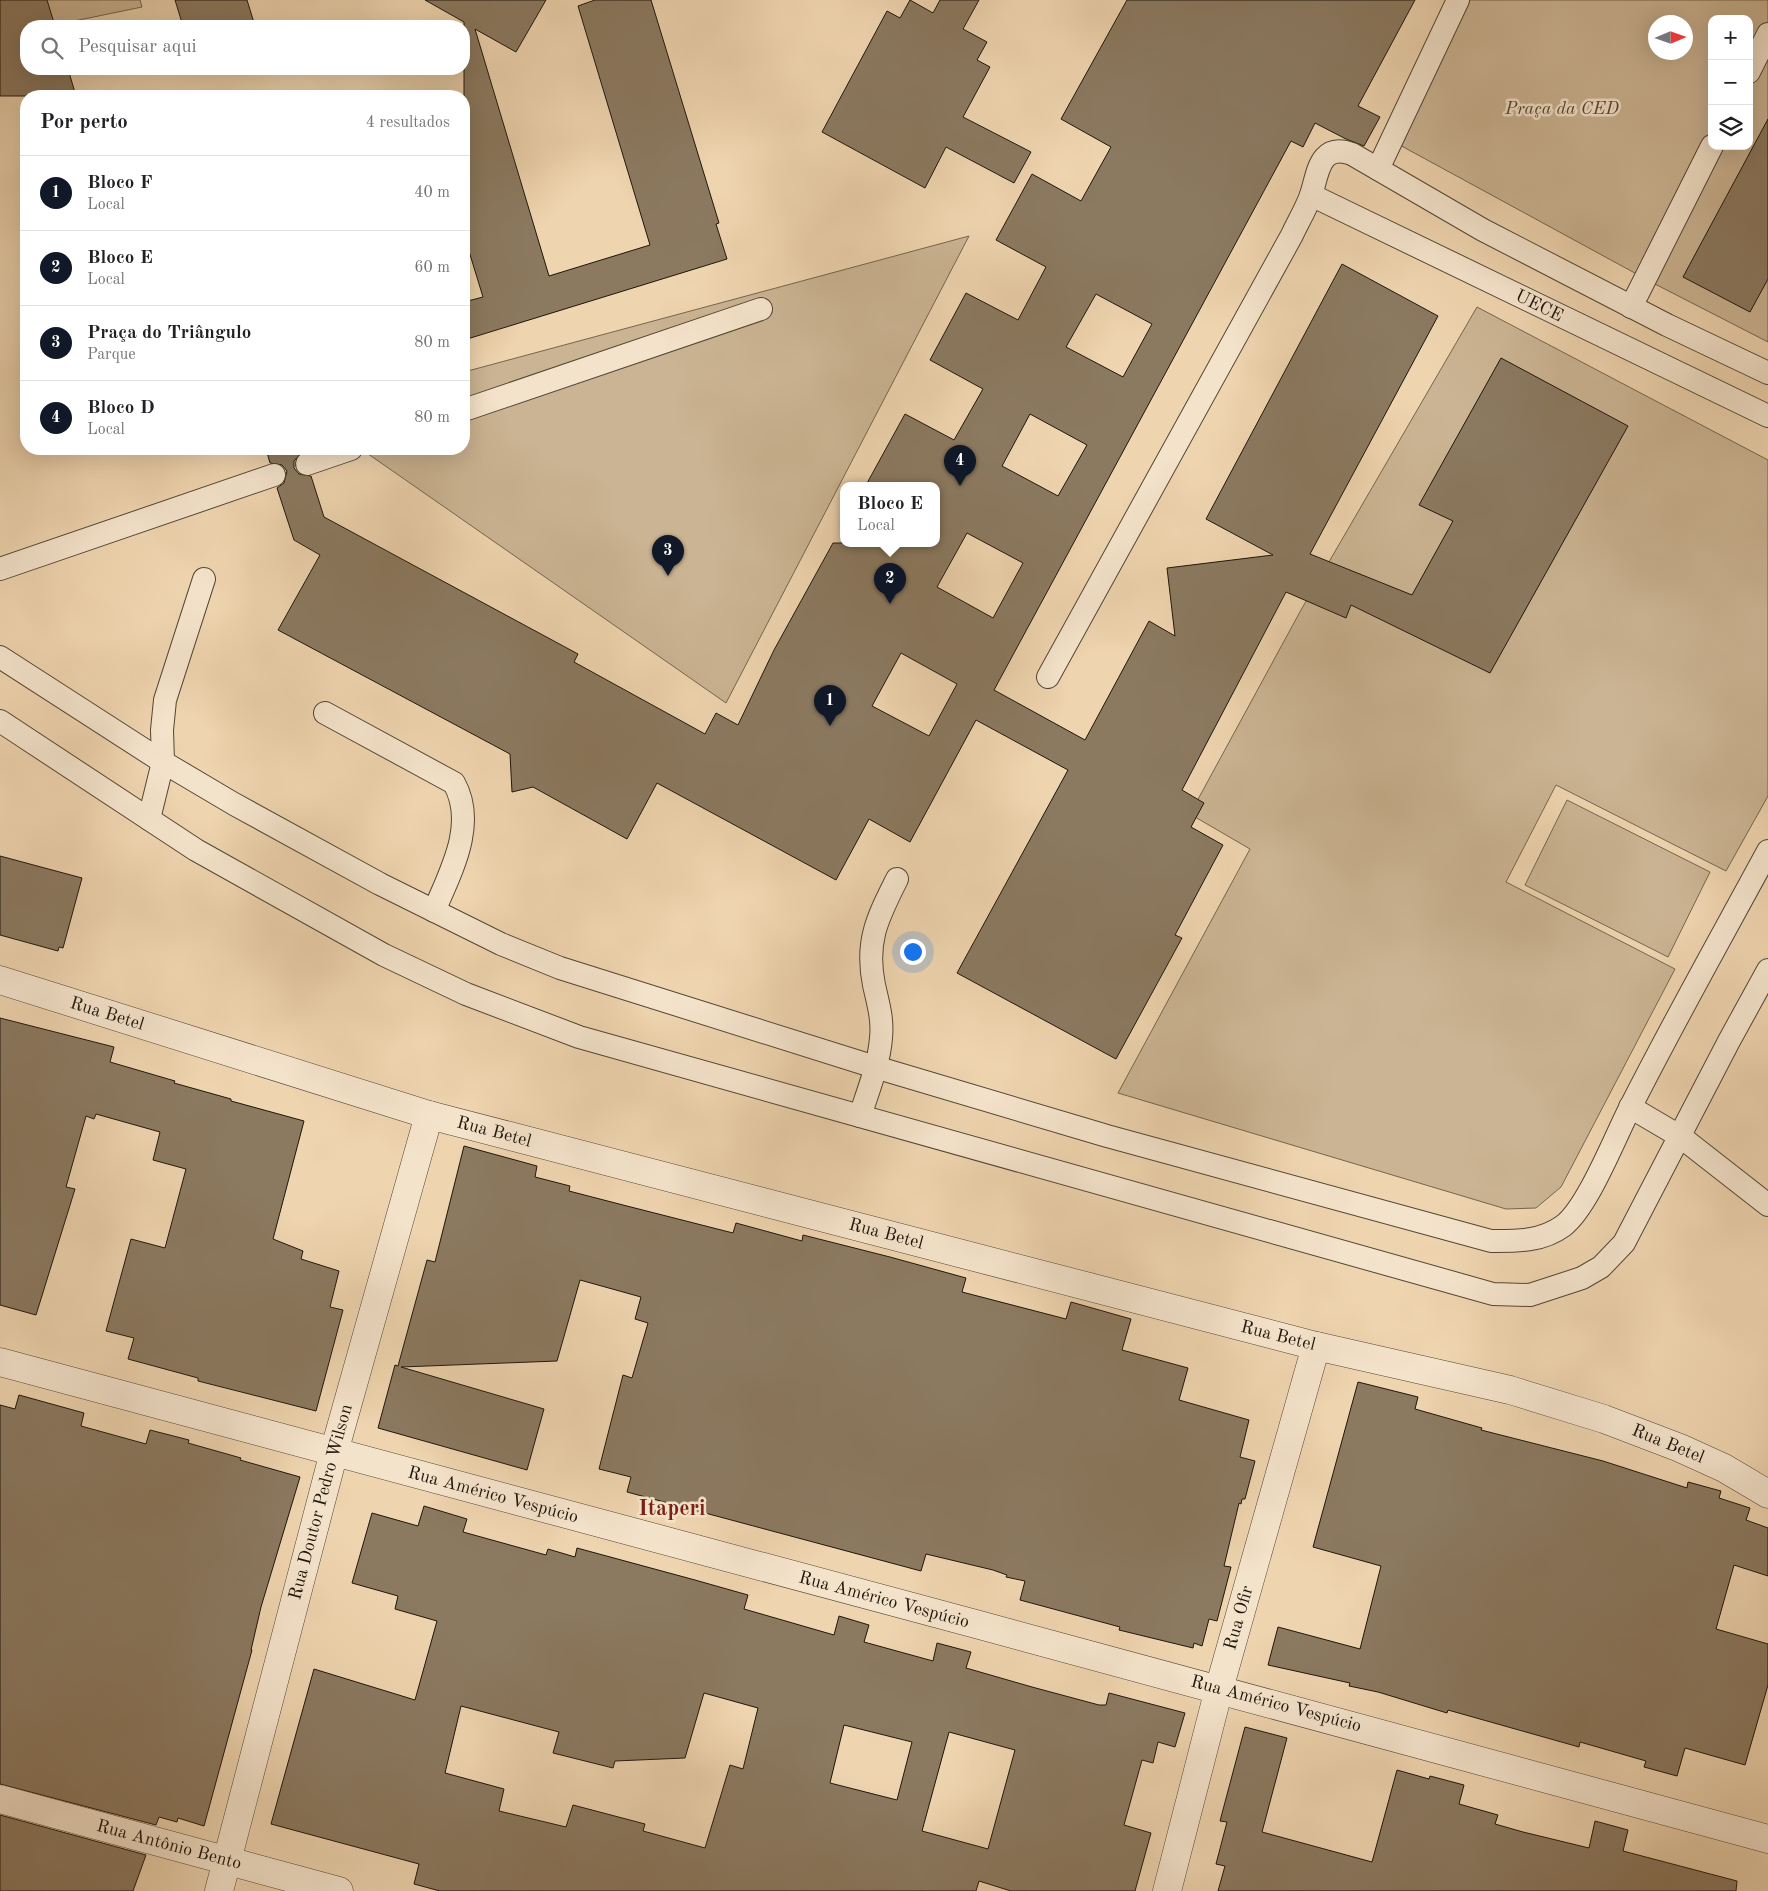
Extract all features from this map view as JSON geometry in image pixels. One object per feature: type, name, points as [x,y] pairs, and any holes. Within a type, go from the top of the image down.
[{"type":"street","name":"Rua Betel","points":[[0,980],[430,1115],[1316,1346],[1510,1390],[1604,1419],[1680,1448],[1724,1468],[1768,1494]]},
{"type":"street","name":"Rua Doutor Pedro Wilson","points":[[218,1891],[334,1452],[430,1115]]},
{"type":"street","name":"Rua Ofir","points":[[1167,1891],[1219,1688],[1316,1346]]},
{"type":"street","name":"Rua Américo Vespúcio","points":[[0,1362],[752,1566],[1219,1688],[1768,1839]]},
{"type":"street","name":"Rua Antônio Bento","points":[[0,1799],[339,1891]]},
{"type":"lane","points":[[1378,168],[1458,0]]},
{"type":"lane","points":[[1753,64],[1768,34]]},
{"type":"lane","points":[[1631,307],[1710,150]]},
{"type":"lane","points":[[1048,677],[1292,234],[1310,196],[1315,175],[1321,161],[1330,154],[1346,151],[1483,230],[1631,307],[1768,373]]},
{"type":"lane","name":"UECE","points":[[1310,196],[1768,416]]},
{"type":"lane","points":[[470,408],[761,309]]},
{"type":"lane","points":[[307,464],[333,455]]},
{"type":"lane","points":[[0,569],[274,475]]},
{"type":"lane","points":[[149,819],[163,762],[162,730],[165,700],[204,579]]},
{"type":"lane","points":[[0,657],[163,762],[380,884],[501,944],[560,968],[875,1067],[1116,1139],[1491,1241],[1523,1241],[1541,1238],[1563,1226],[1582,1204],[1630,1107],[1768,851]]},
{"type":"lane","points":[[324,713],[454,783],[462,797],[464,813],[462,834],[434,911]]},
{"type":"lane","points":[[0,721],[196,850],[384,955],[466,994],[578,1038],[1493,1294],[1538,1293],[1582,1278],[1601,1267],[1624,1244],[1768,970]]},
{"type":"lane","points":[[860,1116],[882,1038],[881,1011],[874,983],[871,945],[877,920],[897,879]]},
{"type":"lane","points":[[1630,1107],[1681,1137],[1768,1205]]},
{"type":"green space","points":[[42,0],[140,0],[142,7],[79,20],[48,20]]},
{"type":"green space","name":"Praça da CED","points":[[1457,0],[1768,0],[1768,342],[1655,284],[1385,137]]},
{"type":"green space","points":[[969,236],[726,703],[370,455],[470,455],[470,370]]},
{"type":"green space","points":[[1477,307],[1768,460],[1768,796],[1726,871],[1556,785],[1506,882],[1675,969],[1561,1187],[1536,1208],[1506,1209],[1118,1093],[1250,849],[1190,814],[1301,610]]},
{"type":"green space","points":[[1567,800],[1710,872],[1668,957],[1525,885]]},
{"type":"building","points":[[0,0],[47,0],[53,20],[20,20],[20,75],[70,75],[74,90],[20,90],[20,96],[0,96]]},
{"type":"building","points":[[175,0],[247,0],[253,20],[181,20]]},
{"type":"building","points":[[425,0],[546,0],[516,52],[475,29],[549,276],[650,245],[578,6],[595,0],[651,0],[719,223],[716,224],[727,259],[470,338],[470,300],[483,297],[470,255],[470,90],[464,90],[464,75],[470,75],[470,20],[460,20]]},
{"type":"building","points":[[910,0],[933,13],[940,0],[979,0],[963,29],[987,42],[977,60],[990,67],[963,117],[1031,152],[1014,183],[946,147],[925,188],[822,132],[887,11],[900,18]]},
{"type":"building","points":[[1127,0],[1415,0],[1358,106],[1380,117],[1364,146],[1315,123],[1303,147],[1291,141],[994,690],[1085,740],[1149,621],[1175,636],[1167,568],[1273,555],[1206,519],[1342,264],[1438,316],[1310,554],[1412,595],[1453,521],[1419,505],[1501,358],[1628,426],[1490,673],[1351,605],[1346,618],[1286,592],[1182,790],[1204,803],[1191,827],[1223,845],[1175,935],[1182,938],[1116,1059],[957,973],[1068,770],[976,720],[910,842],[869,819],[836,880],[657,783],[627,839],[533,787],[512,792],[510,754],[278,630],[320,555],[294,540],[277,488],[284,483],[287,471],[282,465],[270,463],[268,455],[299,455],[294,461],[294,468],[299,474],[311,476],[324,517],[578,654],[574,662],[705,734],[716,713],[738,725],[774,650],[833,543],[840,543],[840,547],[940,547],[940,482],[868,482],[905,414],[954,440],[983,389],[930,360],[966,293],[1018,320],[1046,267],[996,240],[1032,174],[1081,201],[1111,147],[1061,119]],"holes":[[[1096,294],[1152,324],[1123,377],[1066,347]],[[1030,414],[1087,445],[1058,496],[1002,466]],[[967,533],[1023,563],[993,618],[937,587]],[[901,653],[957,684],[929,736],[872,706]]]},
{"type":"building","points":[[1768,119],[1768,279],[1750,312],[1683,277]]},
{"type":"building","points":[[0,856],[82,878],[63,948],[59,947],[58,951],[0,935]]},
{"type":"building","points":[[0,1018],[114,1047],[110,1062],[231,1099],[231,1101],[304,1121],[273,1239],[303,1251],[301,1259],[339,1271],[330,1307],[343,1310],[316,1411],[198,1381],[198,1378],[128,1359],[134,1338],[106,1331],[131,1239],[165,1248],[186,1169],[153,1160],[160,1132],[96,1114],[94,1119],[86,1116],[66,1187],[75,1189],[36,1315],[0,1305]]},
{"type":"building","points":[[464,1146],[537,1166],[535,1177],[570,1186],[569,1191],[733,1233],[736,1223],[802,1241],[803,1235],[890,1257],[966,1278],[962,1292],[1066,1319],[1071,1302],[1131,1319],[1122,1350],[1188,1368],[1179,1400],[1249,1420],[1240,1457],[1255,1461],[1245,1499],[1242,1499],[1241,1504],[1239,1503],[1224,1566],[1231,1567],[1217,1621],[1209,1619],[1202,1646],[1194,1643],[1193,1648],[1119,1630],[1120,1627],[1020,1600],[1025,1581],[1006,1577],[1007,1575],[993,1570],[926,1554],[921,1571],[627,1492],[631,1477],[599,1469],[623,1375],[632,1378],[648,1323],[635,1319],[641,1297],[580,1280],[557,1361],[401,1367],[544,1409],[527,1470],[378,1428],[395,1365],[398,1366],[427,1260],[435,1262]]},
{"type":"building","points":[[1358,1382],[1418,1397],[1415,1409],[1482,1428],[1481,1430],[1603,1461],[1687,1488],[1688,1482],[1721,1491],[1719,1498],[1750,1508],[1746,1520],[1768,1528],[1768,1576],[1734,1565],[1716,1629],[1768,1644],[1768,1685],[1745,1765],[1685,1748],[1677,1776],[1644,1767],[1646,1761],[1580,1742],[1579,1747],[1448,1710],[1447,1713],[1378,1692],[1349,1686],[1350,1683],[1268,1665],[1278,1627],[1360,1649],[1381,1566],[1313,1547]]},
{"type":"building","points":[[19,1395],[84,1413],[81,1426],[146,1444],[150,1430],[189,1440],[188,1443],[300,1477],[261,1607],[252,1650],[204,1826],[178,1818],[177,1822],[159,1817],[156,1825],[0,1784],[0,1405],[15,1409]]},
{"type":"building","points":[[424,1506],[467,1519],[463,1532],[546,1555],[548,1549],[575,1557],[577,1548],[695,1580],[748,1595],[744,1609],[834,1635],[839,1616],[869,1625],[864,1642],[933,1661],[937,1643],[971,1652],[966,1668],[1032,1687],[1099,1705],[1106,1705],[1109,1693],[1185,1713],[1175,1747],[1158,1742],[1153,1763],[1142,1760],[1124,1825],[1151,1833],[1135,1891],[1011,1891],[979,1881],[976,1891],[440,1891],[414,1884],[419,1864],[271,1824],[314,1669],[415,1700],[437,1621],[395,1609],[398,1596],[352,1583],[372,1513],[418,1526]],"holes":[[[704,1693],[758,1708],[743,1769],[730,1765],[705,1848],[643,1831],[645,1824],[573,1805],[566,1827],[499,1811],[504,1789],[445,1773],[461,1706],[559,1732],[553,1753],[613,1768],[615,1761],[685,1758]],[[844,1725],[912,1742],[897,1800],[830,1783]],[[949,1732],[1015,1750],[988,1849],[922,1831]]]},
{"type":"building","points":[[1245,1727],[1287,1738],[1262,1832],[1372,1862],[1397,1770],[1429,1779],[1430,1776],[1464,1785],[1459,1804],[1498,1815],[1495,1824],[1523,1832],[1589,1848],[1595,1821],[1628,1830],[1623,1851],[1737,1881],[1736,1891],[1218,1891],[1225,1866],[1216,1864],[1227,1822],[1220,1821]]},
{"type":"building","points":[[0,1815],[146,1855],[133,1891],[0,1891]]},
{"type":"place","name":"Bloco D","points":[[960,486]]},
{"type":"place","name":"Praça do Triângulo","points":[[668,576]]},
{"type":"place","name":"Bloco E","points":[[890,604]]},
{"type":"place","name":"Bloco F","points":[[830,726]]},
{"type":"district","name":"Itaperi","points":[[672,1509]]}]
